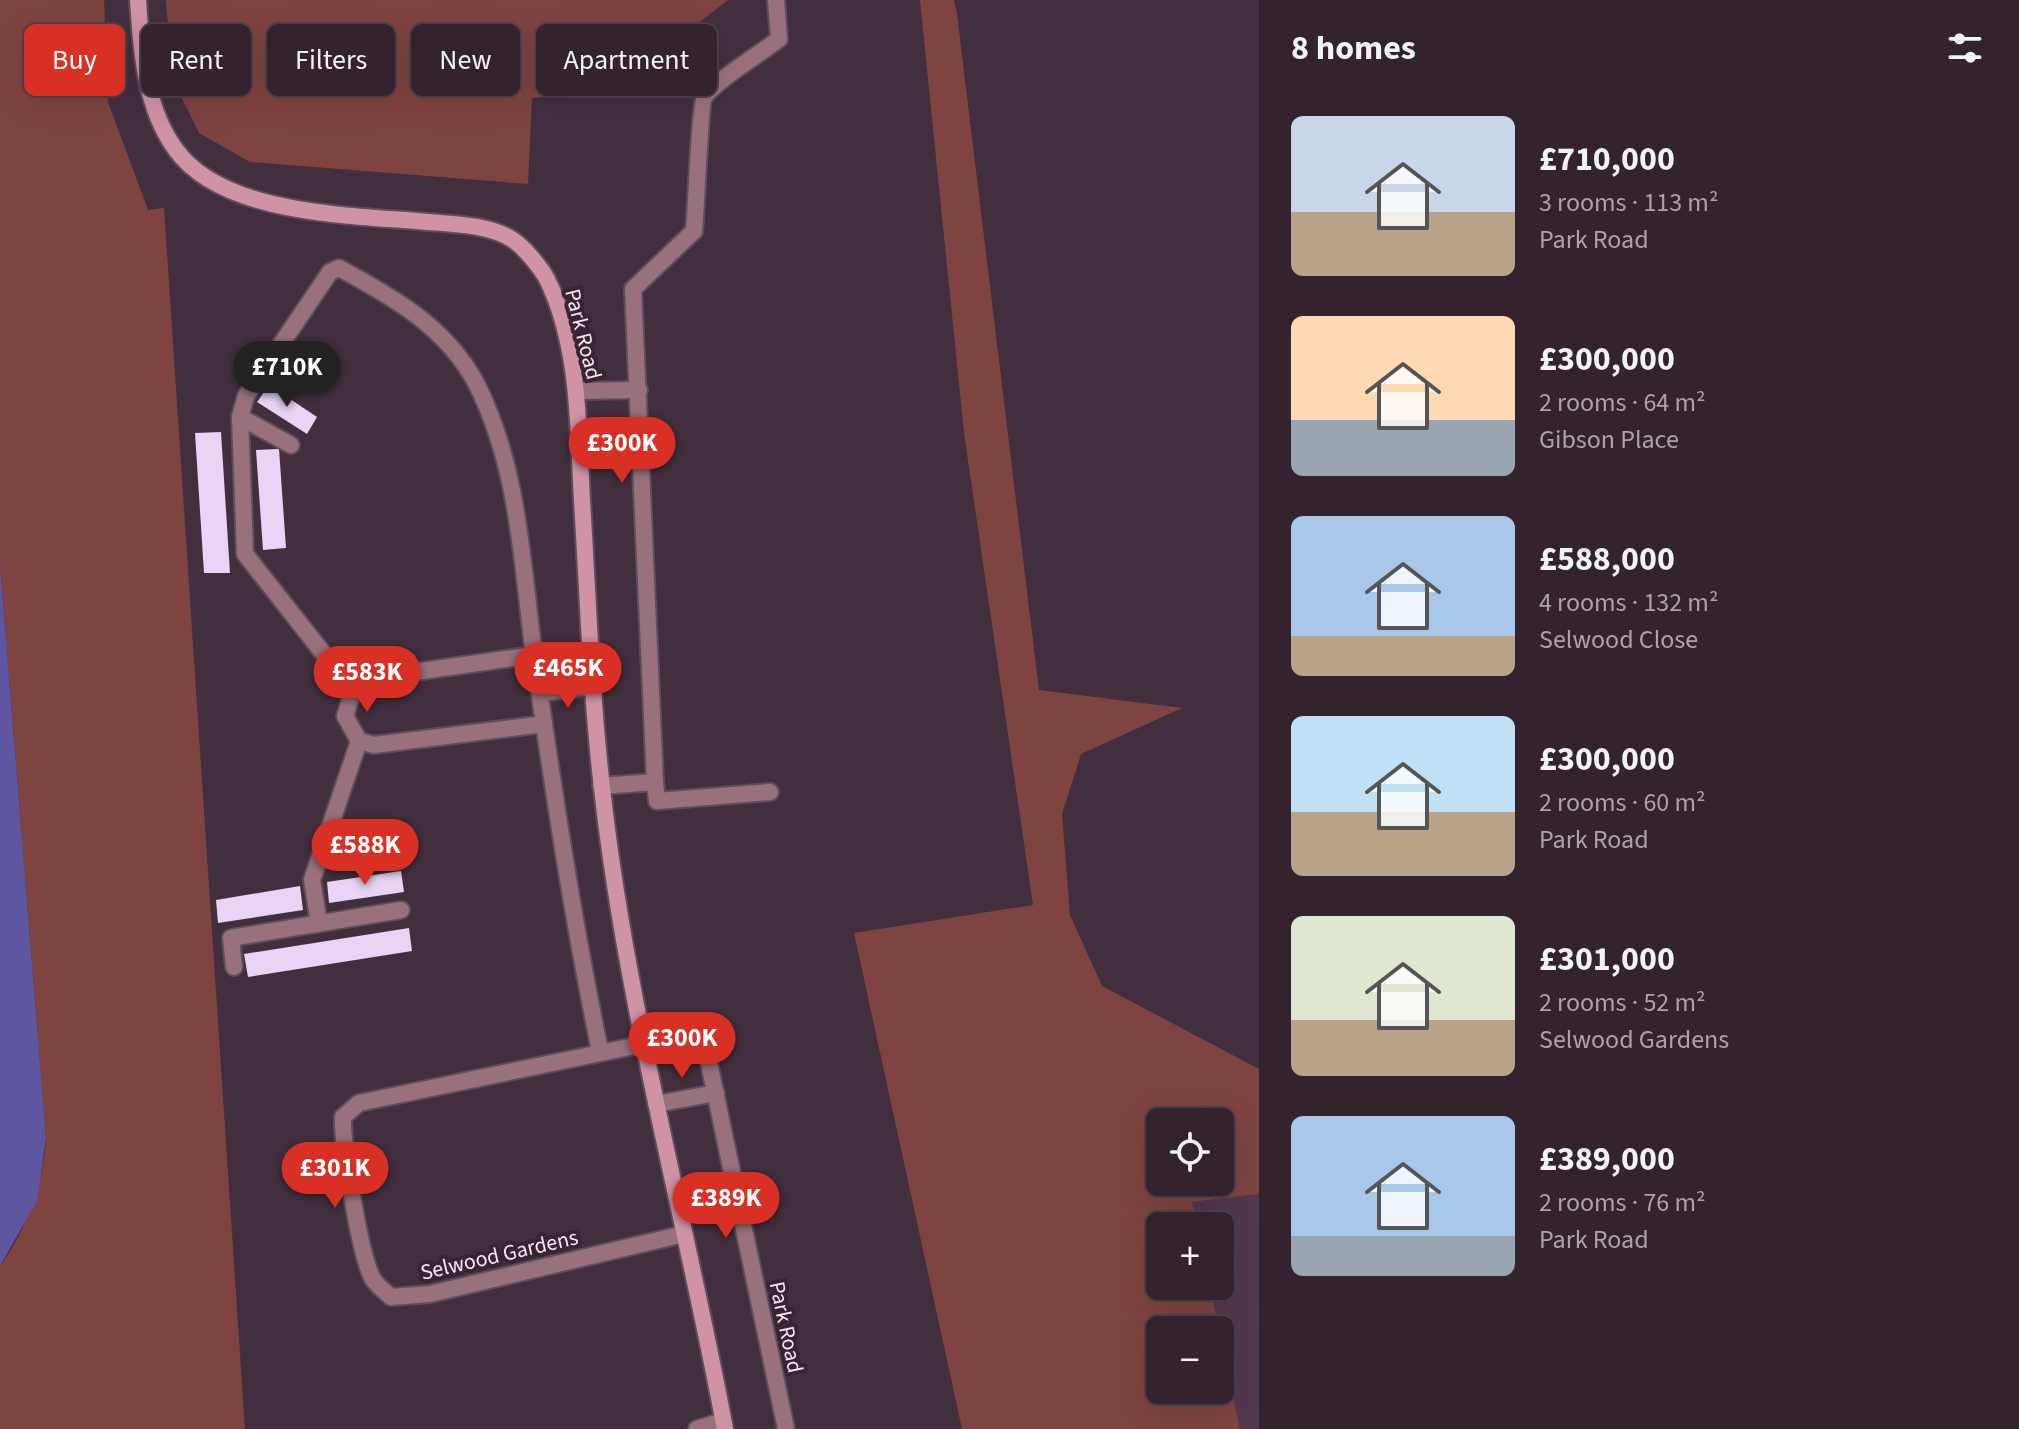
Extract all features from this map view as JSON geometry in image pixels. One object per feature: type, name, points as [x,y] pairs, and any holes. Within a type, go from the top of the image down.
[{"type":"main road","name":"Park Road","points":[[138,0],[141,47],[153,104],[176,150],[206,180],[255,199],[315,211],[468,226],[513,239],[545,275],[563,323],[576,391],[592,687],[601,786],[621,936],[724,1425]]},
{"type":"street","points":[[770,792],[657,801],[633,289],[694,231],[701,158],[699,115],[703,97],[779,39],[776,0]]},
{"type":"street","points":[[353,691],[245,554],[240,417],[246,396],[330,272],[339,268],[397,299],[441,335],[475,382],[497,433],[512,487],[544,724],[584,972],[600,1051]]},
{"type":"street","points":[[576,391],[639,390]]},
{"type":"street","points":[[240,417],[291,445]]},
{"type":"street","points":[[534,655],[366,679],[353,691],[345,716],[359,741],[374,745],[544,724]]},
{"type":"street","points":[[540,693],[592,687]]},
{"type":"street","points":[[319,923],[312,880],[359,741]]},
{"type":"street","points":[[601,786],[655,782]]},
{"type":"street","points":[[234,967],[231,938],[401,910]]},
{"type":"street","name":"Selwood Gardens","points":[[644,1044],[359,1103],[343,1117],[342,1137],[373,1279],[391,1297],[430,1294],[684,1234]]},
{"type":"street","name":"Park Road","points":[[705,1044],[786,1429]]},
{"type":"street","points":[[656,1104],[716,1093]]},
{"type":"street","name":"Park Road","points":[[697,1429],[724,1425]]},
{"type":"shaded area","points":[[0,0],[104,0],[105,24],[24,24],[24,96],[108,96],[148,210],[164,208],[245,1429],[0,1429],[0,1266],[18,1237],[32,1205],[42,1171],[46,1138],[0,565]]},
{"type":"shaded area","points":[[166,0],[728,0],[697,24],[536,24],[536,96],[558,96],[532,98],[528,184],[250,162],[199,133],[181,96],[251,96],[251,24],[168,24]]},
{"type":"shaded area","points":[[920,0],[954,0],[957,14],[1039,690],[1182,708],[1081,754],[1062,814],[1070,915],[1102,986],[1259,1069],[1259,1194],[1192,1202],[1194,1212],[1146,1212],[1146,1300],[1213,1300],[1216,1316],[1146,1316],[1146,1404],[1234,1404],[1234,1401],[1240,1429],[962,1429],[854,933],[1033,905],[964,433]]},
{"type":"shaded area","points":[[0,565],[46,1138],[37,1201],[0,1266]]},
{"type":"shaded area","points":[[1259,1194],[1259,1429],[1240,1429],[1234,1400],[1234,1316],[1216,1316],[1213,1300],[1234,1300],[1234,1212],[1194,1212],[1192,1202]]},
{"type":"building","points":[[269,385],[317,417],[307,434],[257,402]]},
{"type":"building","points":[[221,432],[230,573],[204,573],[195,433]]},
{"type":"building","points":[[279,449],[286,548],[263,550],[256,450]]},
{"type":"building","points":[[401,871],[404,892],[329,903],[327,882]]},
{"type":"building","points":[[300,886],[303,910],[218,923],[216,900]]},
{"type":"building","points":[[409,928],[412,951],[248,977],[244,954]]}]
